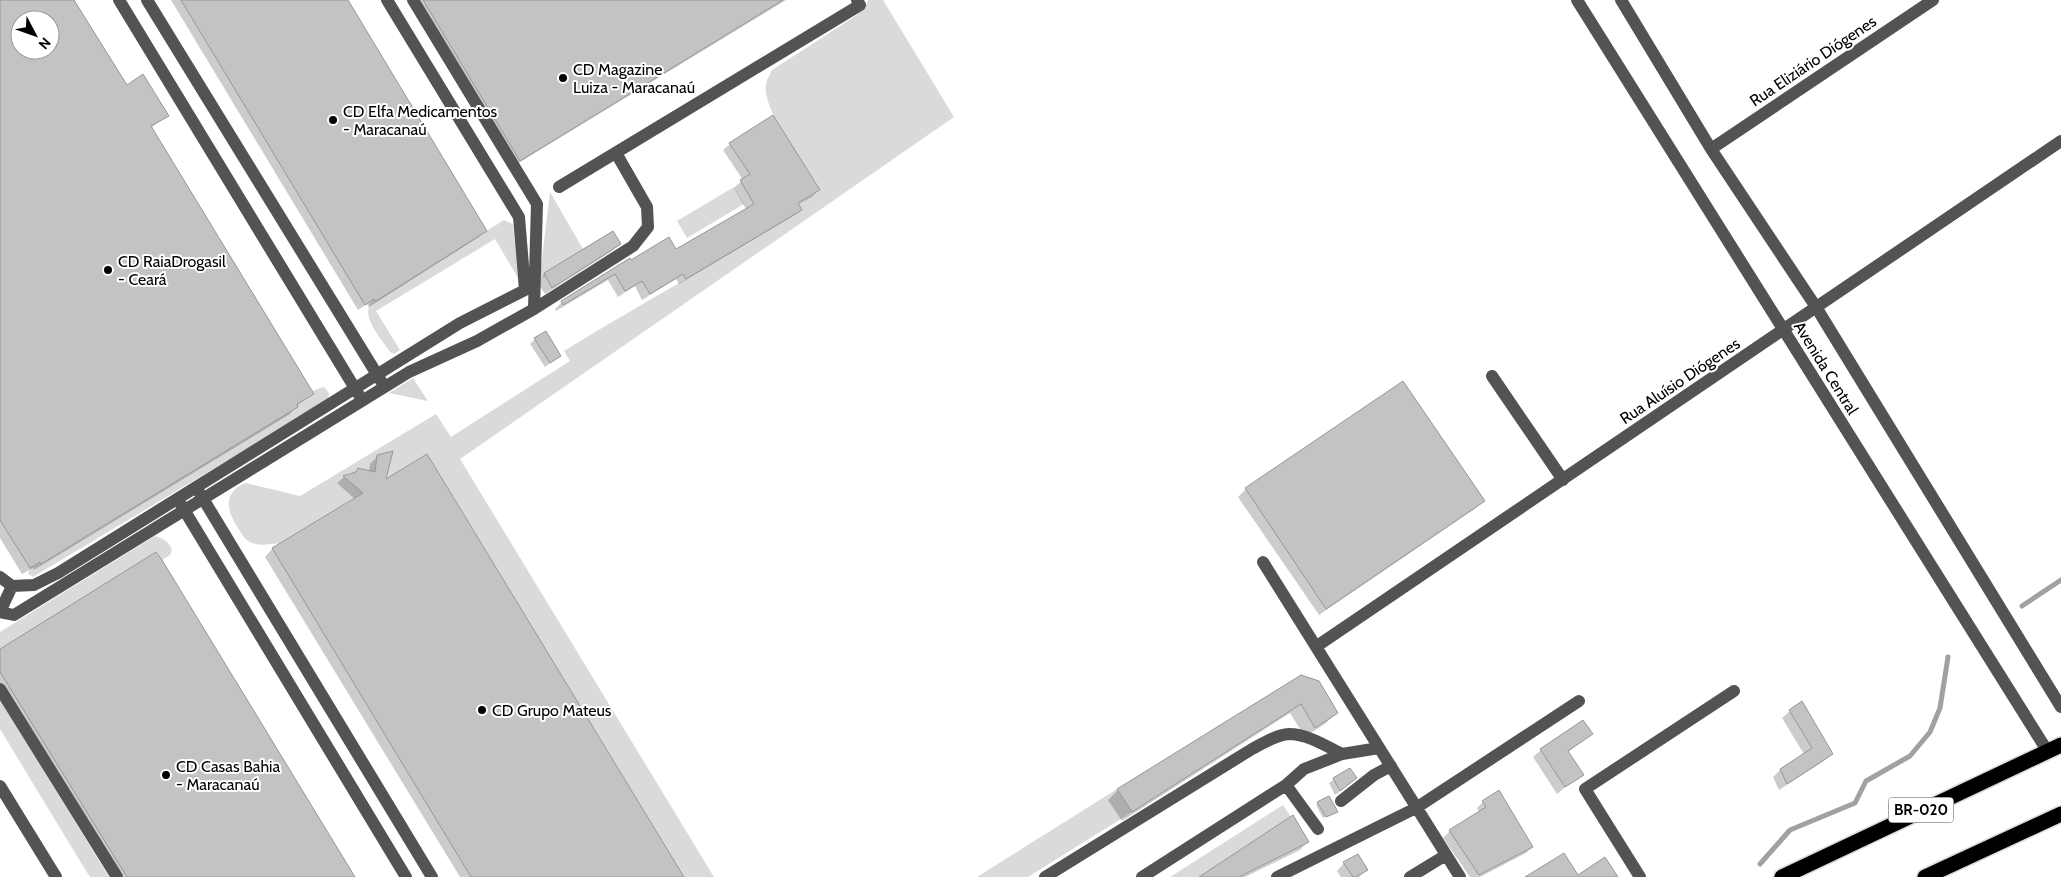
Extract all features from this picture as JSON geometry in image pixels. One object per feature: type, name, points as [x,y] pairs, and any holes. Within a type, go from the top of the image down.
[{"type":"highway","name":"BR-020","points":[[1782,877],[2054,748]]},
{"type":"highway","points":[[1925,877],[2061,814]]},
{"type":"street","points":[[119,0],[363,401]]},
{"type":"street","points":[[147,0],[385,387]]},
{"type":"street","points":[[0,577],[12,586],[34,585],[58,573],[460,323],[525,290],[519,217],[387,0]]},
{"type":"street","points":[[413,0],[536,204],[534,309]]},
{"type":"street","points":[[559,187],[860,5],[857,0]]},
{"type":"street","name":"Avenida Central","points":[[1577,0],[1783,330],[2054,748]]},
{"type":"street","name":"Avenida Central","points":[[1621,0],[1711,149],[1816,307],[2060,702]]},
{"type":"street","name":"Rua Eliziário Diógenes","points":[[1711,149],[1933,0]]},
{"type":"street","name":"Rua Aluísio Diógenes","points":[[1317,646],[2061,142]]},
{"type":"street","points":[[12,586],[0,612],[14,615],[409,372],[477,341],[534,309],[633,246],[648,227],[647,207],[616,153]]},
{"type":"street","points":[[1492,376],[1563,480]]},
{"type":"street","points":[[196,487],[432,877]]},
{"type":"street","points":[[177,499],[406,877]]},
{"type":"street","points":[[1263,562],[1460,877]]},
{"type":"street","points":[[0,689],[117,877]]},
{"type":"street","points":[[1640,877],[1585,789],[1734,691]]},
{"type":"street","points":[[1276,877],[1416,808],[1579,701]]},
{"type":"street","points":[[1045,877],[1271,739],[1290,734],[1311,739],[1342,754]]},
{"type":"street","points":[[1142,877],[1286,785],[1304,769],[1342,754],[1379,748]]},
{"type":"street","points":[[1341,800],[1374,775],[1391,766]]},
{"type":"street","points":[[1286,785],[1318,829]]},
{"type":"street","points":[[0,786],[56,877]]},
{"type":"street","points":[[1410,877],[1446,855]]},
{"type":"shaded area","points":[[868,0],[883,0],[954,117],[460,459],[714,877],[684,877],[427,454],[280,543],[259,545],[248,541],[233,519],[229,501],[234,491],[246,483],[300,496],[436,414],[451,437],[570,361],[564,351],[686,279],[820,191],[777,123],[766,95],[766,82],[772,70],[857,15],[865,8]]},
{"type":"shaded area","points":[[734,187],[744,204],[687,238],[677,221]]},
{"type":"shaded area","points":[[550,192],[583,249],[544,273],[546,277],[543,277],[540,275]]},
{"type":"shaded area","points":[[504,220],[513,224],[518,278],[495,239],[376,311],[400,350],[394,354],[390,352],[376,333],[369,318],[369,305],[374,299],[376,301]]},
{"type":"shaded area","points":[[413,378],[428,401],[389,393]]},
{"type":"shaded area","points":[[324,387],[329,393],[328,400],[33,577],[28,574],[30,568],[40,562],[42,564],[298,407],[297,404],[314,394],[312,391]]},
{"type":"shaded area","points":[[155,536],[168,542],[172,550],[170,555],[162,560],[156,552],[0,649],[0,632]]},
{"type":"shaded area","points":[[0,700],[109,877],[90,877],[83,866],[0,729]]},
{"type":"shaded area","points":[[1117,789],[1132,812],[1028,877],[977,877]]},
{"type":"shaded area","points":[[1283,805],[1291,817],[1199,877],[1170,877]]},
{"type":"building","name":"CD RaiaDrogasil - Ceará","points":[[0,0],[74,0],[127,85],[143,74],[169,116],[151,126],[314,394],[297,404],[298,407],[41,564],[40,562],[30,568],[0,520]]},
{"type":"building","name":"CD Elfa Medicamentos - Maracanaú","points":[[181,0],[348,0],[487,231],[376,301],[374,299],[365,305]]},
{"type":"building","name":"CD Magazine Luiza - Maracanaú","points":[[423,0],[783,0],[520,161]]},
{"type":"building","points":[[773,115],[820,190],[798,203],[802,210],[686,279],[683,274],[650,294],[642,281],[625,291],[615,274],[563,305],[561,301],[630,258],[631,260],[669,237],[676,249],[754,204],[740,180],[750,174],[729,143]]},
{"type":"building","points":[[613,231],[621,244],[552,288],[544,273]]},
{"type":"building","points":[[546,331],[561,356],[550,363],[534,338]]},
{"type":"building","points":[[1403,381],[1485,501],[1326,609],[1245,488]]},
{"type":"building","name":"CD Grupo Mateus","points":[[393,451],[386,479],[427,454],[684,877],[471,877],[272,548],[363,493],[343,476],[356,472],[358,468],[375,472],[377,455]]},
{"type":"building","name":"CD Casas Bahia - Maracanaú","points":[[156,552],[355,877],[127,877],[0,672],[0,649]]},
{"type":"building","points":[[1301,675],[1319,681],[1338,713],[1315,728],[1301,704],[1132,812],[1117,789]]},
{"type":"building","points":[[1802,701],[1833,754],[1787,784],[1780,769],[1812,748],[1789,710]]},
{"type":"building","points":[[1583,720],[1593,734],[1568,751],[1584,775],[1565,787],[1540,749]]},
{"type":"building","points":[[1350,768],[1357,778],[1340,791],[1333,778]]},
{"type":"building","points":[[1499,790],[1533,847],[1479,875],[1449,830],[1486,807],[1482,801]]},
{"type":"building","points":[[1329,796],[1338,812],[1326,817],[1317,802]]},
{"type":"building","points":[[1293,815],[1309,842],[1239,877],[1199,877]]},
{"type":"building","points":[[1564,853],[1578,875],[1605,857],[1618,877],[1525,877]]},
{"type":"building","points":[[1358,854],[1368,870],[1353,877],[1343,862]]},
{"type":"waterway","points":[[2022,606],[2061,580]]},
{"type":"waterway","points":[[1760,864],[1790,830],[1855,803],[1866,781],[1910,756],[1930,732],[1940,708],[1948,657]]},
{"type":"place","name":"CD Magazine Luiza - Maracanaú","points":[[563,78]]},
{"type":"place","name":"CD Elfa Medicamentos - Maracanaú","points":[[333,120]]},
{"type":"place","name":"CD RaiaDrogasil - Ceará","points":[[108,270]]},
{"type":"place","name":"CD Grupo Mateus","points":[[482,710]]},
{"type":"place","name":"CD Casas Bahia - Maracanaú","points":[[166,775]]}]
